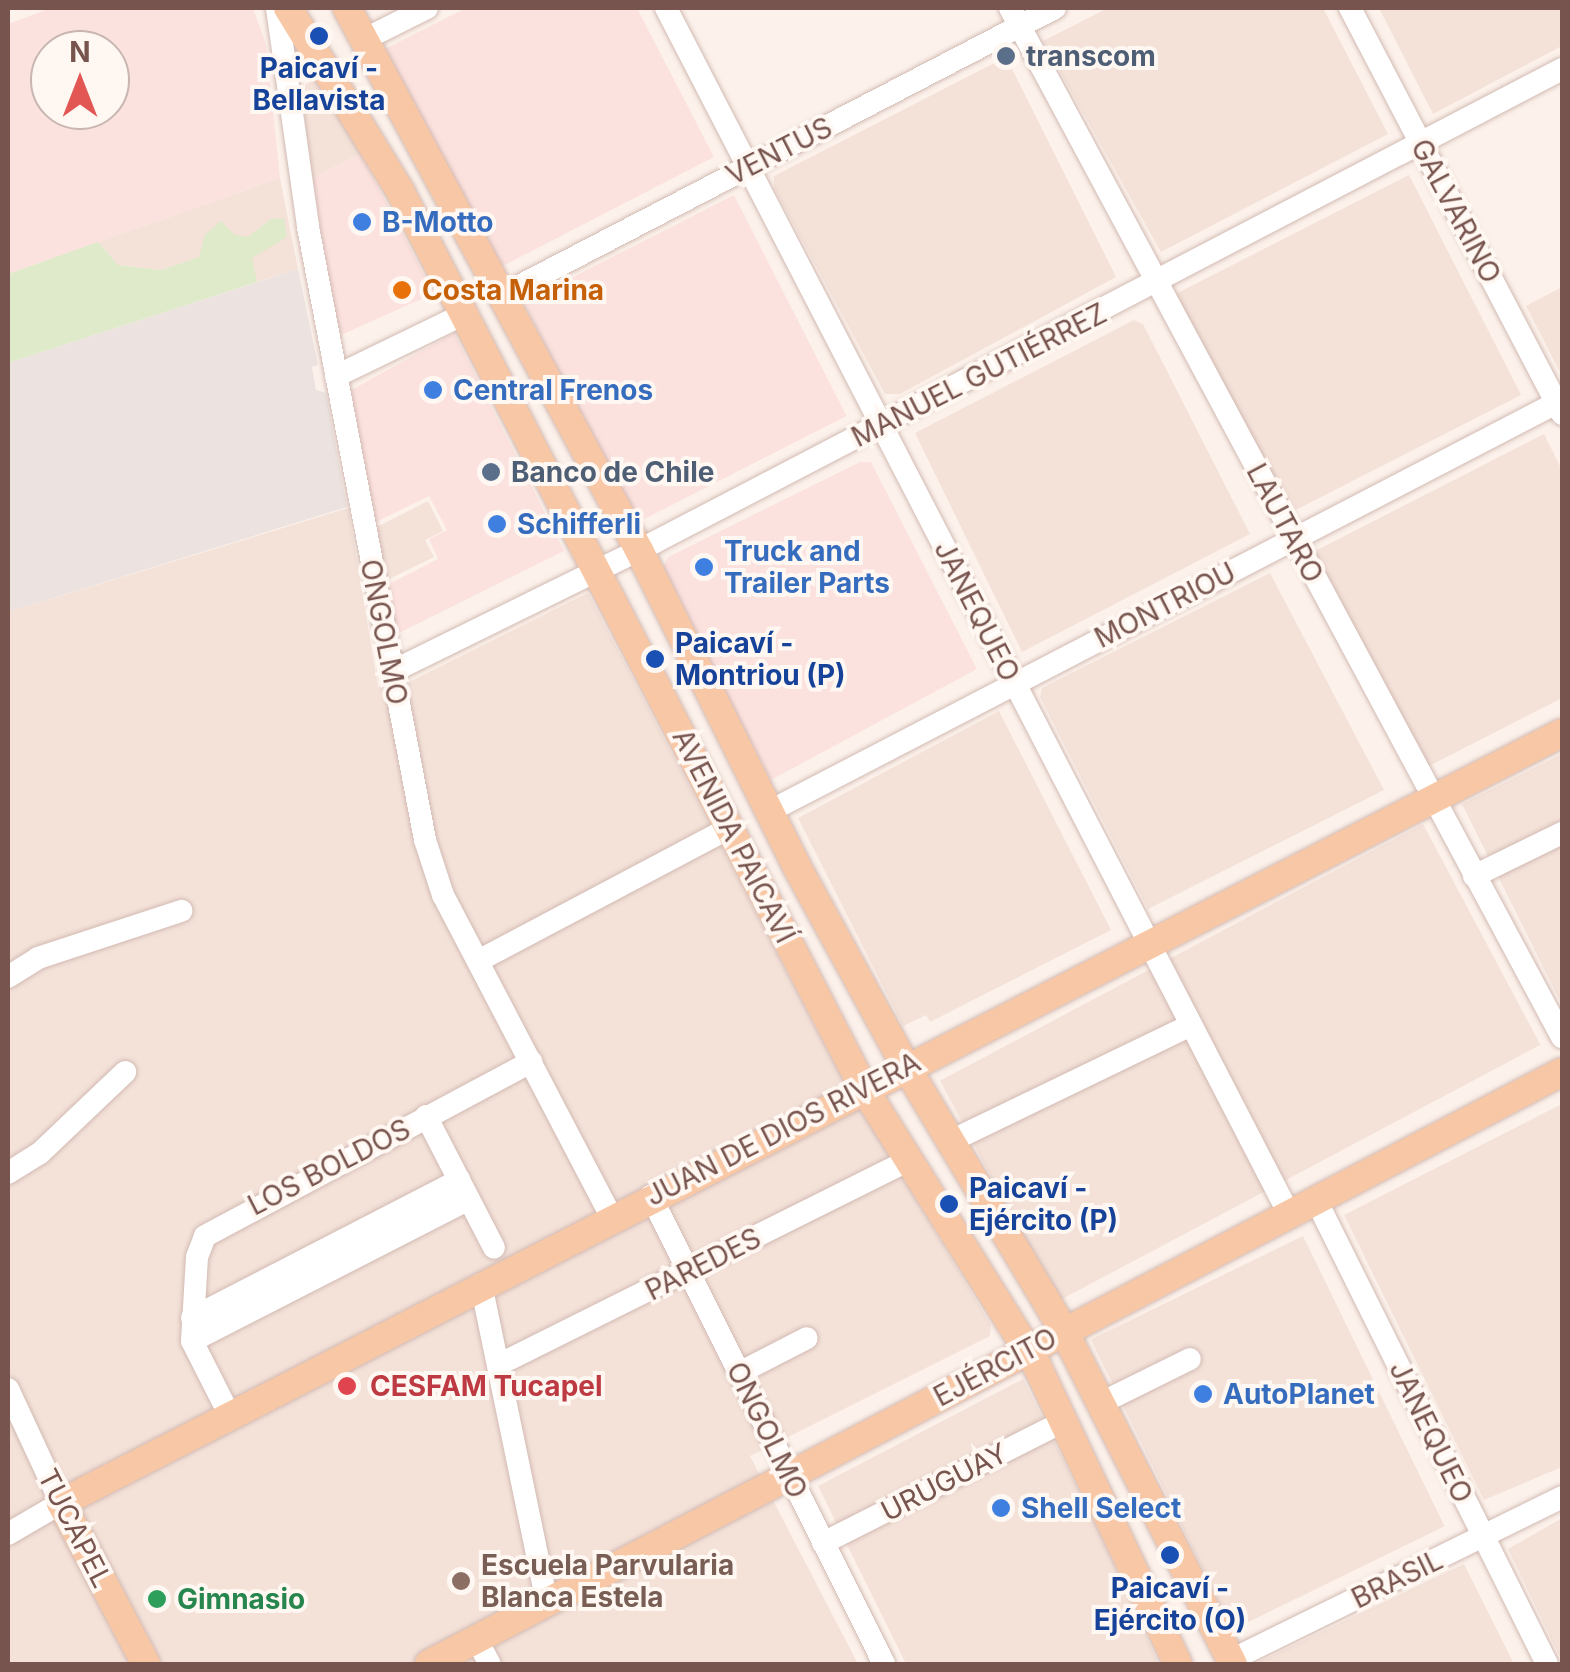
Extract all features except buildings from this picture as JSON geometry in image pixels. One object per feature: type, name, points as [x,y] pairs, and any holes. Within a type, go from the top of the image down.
[{"type":"main road","name":"AVENIDA PAICAVÍ","points":[[288,8],[370,137],[863,1087],[1028,1350],[1178,1664]]},
{"type":"main road","name":"AVENIDA PAICAVÍ","points":[[347,8],[367,38],[639,550],[768,812],[905,1066],[953,1140],[1064,1331],[1239,1661]]},
{"type":"main road","name":"JUAN DE DIOS RIVERA","points":[[61,1503],[863,1087],[1562,734]]},
{"type":"main road","name":"EJÉRCITO","points":[[429,1664],[483,1652],[547,1603],[1562,1072]]},
{"type":"main road","name":"TUCAPEL","points":[[61,1503],[146,1664]]},
{"type":"street","name":"ONGOLMO","points":[[277,8],[336,376],[428,852],[478,961],[611,1217]]},
{"type":"street","points":[[367,38],[427,8]]},
{"type":"street","name":"JANEQUEO","points":[[666,8],[1289,1214]]},
{"type":"street","name":"VENTUS","points":[[502,295],[748,167],[1014,17],[1056,8]]},
{"type":"street","name":"GALVARINO","points":[[1350,8],[1561,405]]},
{"type":"street","name":"LAUTARO","points":[[1014,17],[1562,1037]]},
{"type":"street","name":"MANUEL GUTIÉRREZ","points":[[391,672],[639,550],[1157,284],[1562,69]]},
{"type":"street","points":[[336,376],[464,314]]},
{"type":"street","name":"MONTRIOU","points":[[768,812],[1014,682],[1561,405]]},
{"type":"street","points":[[478,961],[731,827]]},
{"type":"street","points":[[1474,876],[1562,832]]},
{"type":"street","points":[[8,977],[38,958],[181,911]]},
{"type":"street","points":[[953,1140],[1191,1025]]},
{"type":"street","name":"LOS BOLDOS","points":[[192,1330],[198,1250],[212,1229],[530,1062]]},
{"type":"street","points":[[8,1173],[39,1154],[125,1072]]},
{"type":"street","points":[[426,1116],[494,1248]]},
{"type":"street","name":"PAREDES","points":[[498,1365],[908,1161]]},
{"type":"street","points":[[230,1416],[192,1330],[464,1189]]},
{"type":"street","name":"ONGOLMO","points":[[651,1196],[884,1664]]},
{"type":"street","name":"JANEQUEO","points":[[1316,1200],[1546,1664]]},
{"type":"street","points":[[481,1284],[547,1603]]},
{"type":"street","points":[[738,1373],[808,1338]]},
{"type":"street","points":[[1101,1403],[1190,1359]]},
{"type":"street","name":"TUCAPEL","points":[[8,1389],[61,1503]]},
{"type":"street","name":"URUGUAY","points":[[824,1543],[1064,1421]]},
{"type":"street","name":"BRASIL","points":[[1239,1661],[1562,1497]]},
{"type":"street","name":"JUAN DE DIOS RIVERA","points":[[8,1534],[61,1503]]},
{"type":"shaded area","points":[[51,8],[253,8],[266,44],[280,178],[8,274],[8,24]]},
{"type":"shaded area","points":[[466,8],[637,8],[714,157],[499,268],[381,51]]},
{"type":"shaded area","points":[[1108,8],[1323,8],[1388,134],[1161,252],[1043,41]]},
{"type":"shaded area","points":[[1379,8],[1562,8],[1562,46],[1433,114]]},
{"type":"shaded area","points":[[1006,57],[1116,277],[900,394],[885,394],[774,188],[774,176]]},
{"type":"shaded area","points":[[318,77],[361,154],[312,178],[301,87]]},
{"type":"shaded area","points":[[361,154],[431,288],[428,296],[339,336],[312,178]]},
{"type":"shaded area","points":[[1409,175],[1521,395],[1289,514],[1176,293]]},
{"type":"shaded area","points":[[280,178],[298,269],[257,282],[247,241],[161,270],[118,265],[98,242]]},
{"type":"shaded area","points":[[734,195],[847,416],[636,523],[524,302]]},
{"type":"shaded area","points":[[298,269],[318,365],[312,367],[316,390],[326,393],[347,507],[8,612],[8,363]]},
{"type":"shaded area","points":[[1562,287],[1562,371],[1560,372],[1526,306]]},
{"type":"shaded area","points":[[1134,320],[1143,324],[1250,534],[1022,652],[915,433]]},
{"type":"shaded area","points":[[454,333],[564,551],[399,633],[383,587],[438,559],[429,539],[447,530],[429,496],[370,525],[346,393]]},
{"type":"shaded area","points":[[1544,434],[1562,470],[1562,698],[1427,767],[1315,551]]},
{"type":"shaded area","points":[[860,462],[871,462],[977,669],[771,780],[660,573],[668,557]]},
{"type":"shaded area","points":[[428,501],[443,531],[425,540],[434,557],[383,582],[371,530]]},
{"type":"shaded area","points":[[348,508],[378,687],[409,682],[588,593],[832,1059],[991,1325],[990,1336],[750,1456],[858,1664],[8,1664],[8,612]]},
{"type":"shaded area","points":[[1270,573],[1384,790],[1148,909],[1040,697],[1042,688]]},
{"type":"shaded area","points":[[999,711],[1111,930],[930,1022],[926,1015],[903,1026],[798,818]]},
{"type":"shaded area","points":[[1562,754],[1562,1005],[1462,804]]},
{"type":"shaded area","points":[[1423,824],[1540,1045],[1057,1302],[940,1081]]},
{"type":"shaded area","points":[[1562,1104],[1562,1467],[1484,1500],[1344,1215]]},
{"type":"shaded area","points":[[1303,1236],[1445,1526],[1232,1630],[1091,1339]]},
{"type":"shaded area","points":[[1023,1379],[1159,1664],[906,1664],[818,1486]]},
{"type":"shaded area","points":[[1562,1518],[1562,1661],[1508,1549]]},
{"type":"shaded area","points":[[1464,1564],[1514,1664],[1254,1664]]},
{"type":"green space","points":[[284,218],[287,237],[252,258],[257,282],[8,363],[8,274],[98,242],[118,265],[161,270],[199,257],[205,235],[221,221],[235,235],[248,237],[271,219]]},
{"type":"place","name":"Paicaví - Bellavista","points":[[319,36]]},
{"type":"place","name":"transcom","points":[[1006,56]]},
{"type":"place","name":"B-Motto","points":[[362,222]]},
{"type":"place","name":"Costa Marina","points":[[402,290]]},
{"type":"place","name":"Central Frenos","points":[[433,390]]},
{"type":"place","name":"Banco de Chile","points":[[491,472]]},
{"type":"place","name":"Schifferli","points":[[497,524]]},
{"type":"place","name":"Truck and Trailer Parts","points":[[704,567]]},
{"type":"place","name":"Paicaví - Montriou (P)","points":[[655,659]]},
{"type":"place","name":"Paicaví - Ejército (P)","points":[[949,1204]]},
{"type":"place","name":"CESFAM Tucapel","points":[[347,1386]]},
{"type":"place","name":"AutoPlanet","points":[[1203,1394]]},
{"type":"place","name":"Shell Select","points":[[1001,1508]]},
{"type":"place","name":"Paicaví - Ejército (O)","points":[[1170,1555]]},
{"type":"place","name":"Escuela Parvularia Blanca Estela","points":[[461,1581]]},
{"type":"place","name":"Gimnasio","points":[[157,1599]]}]
